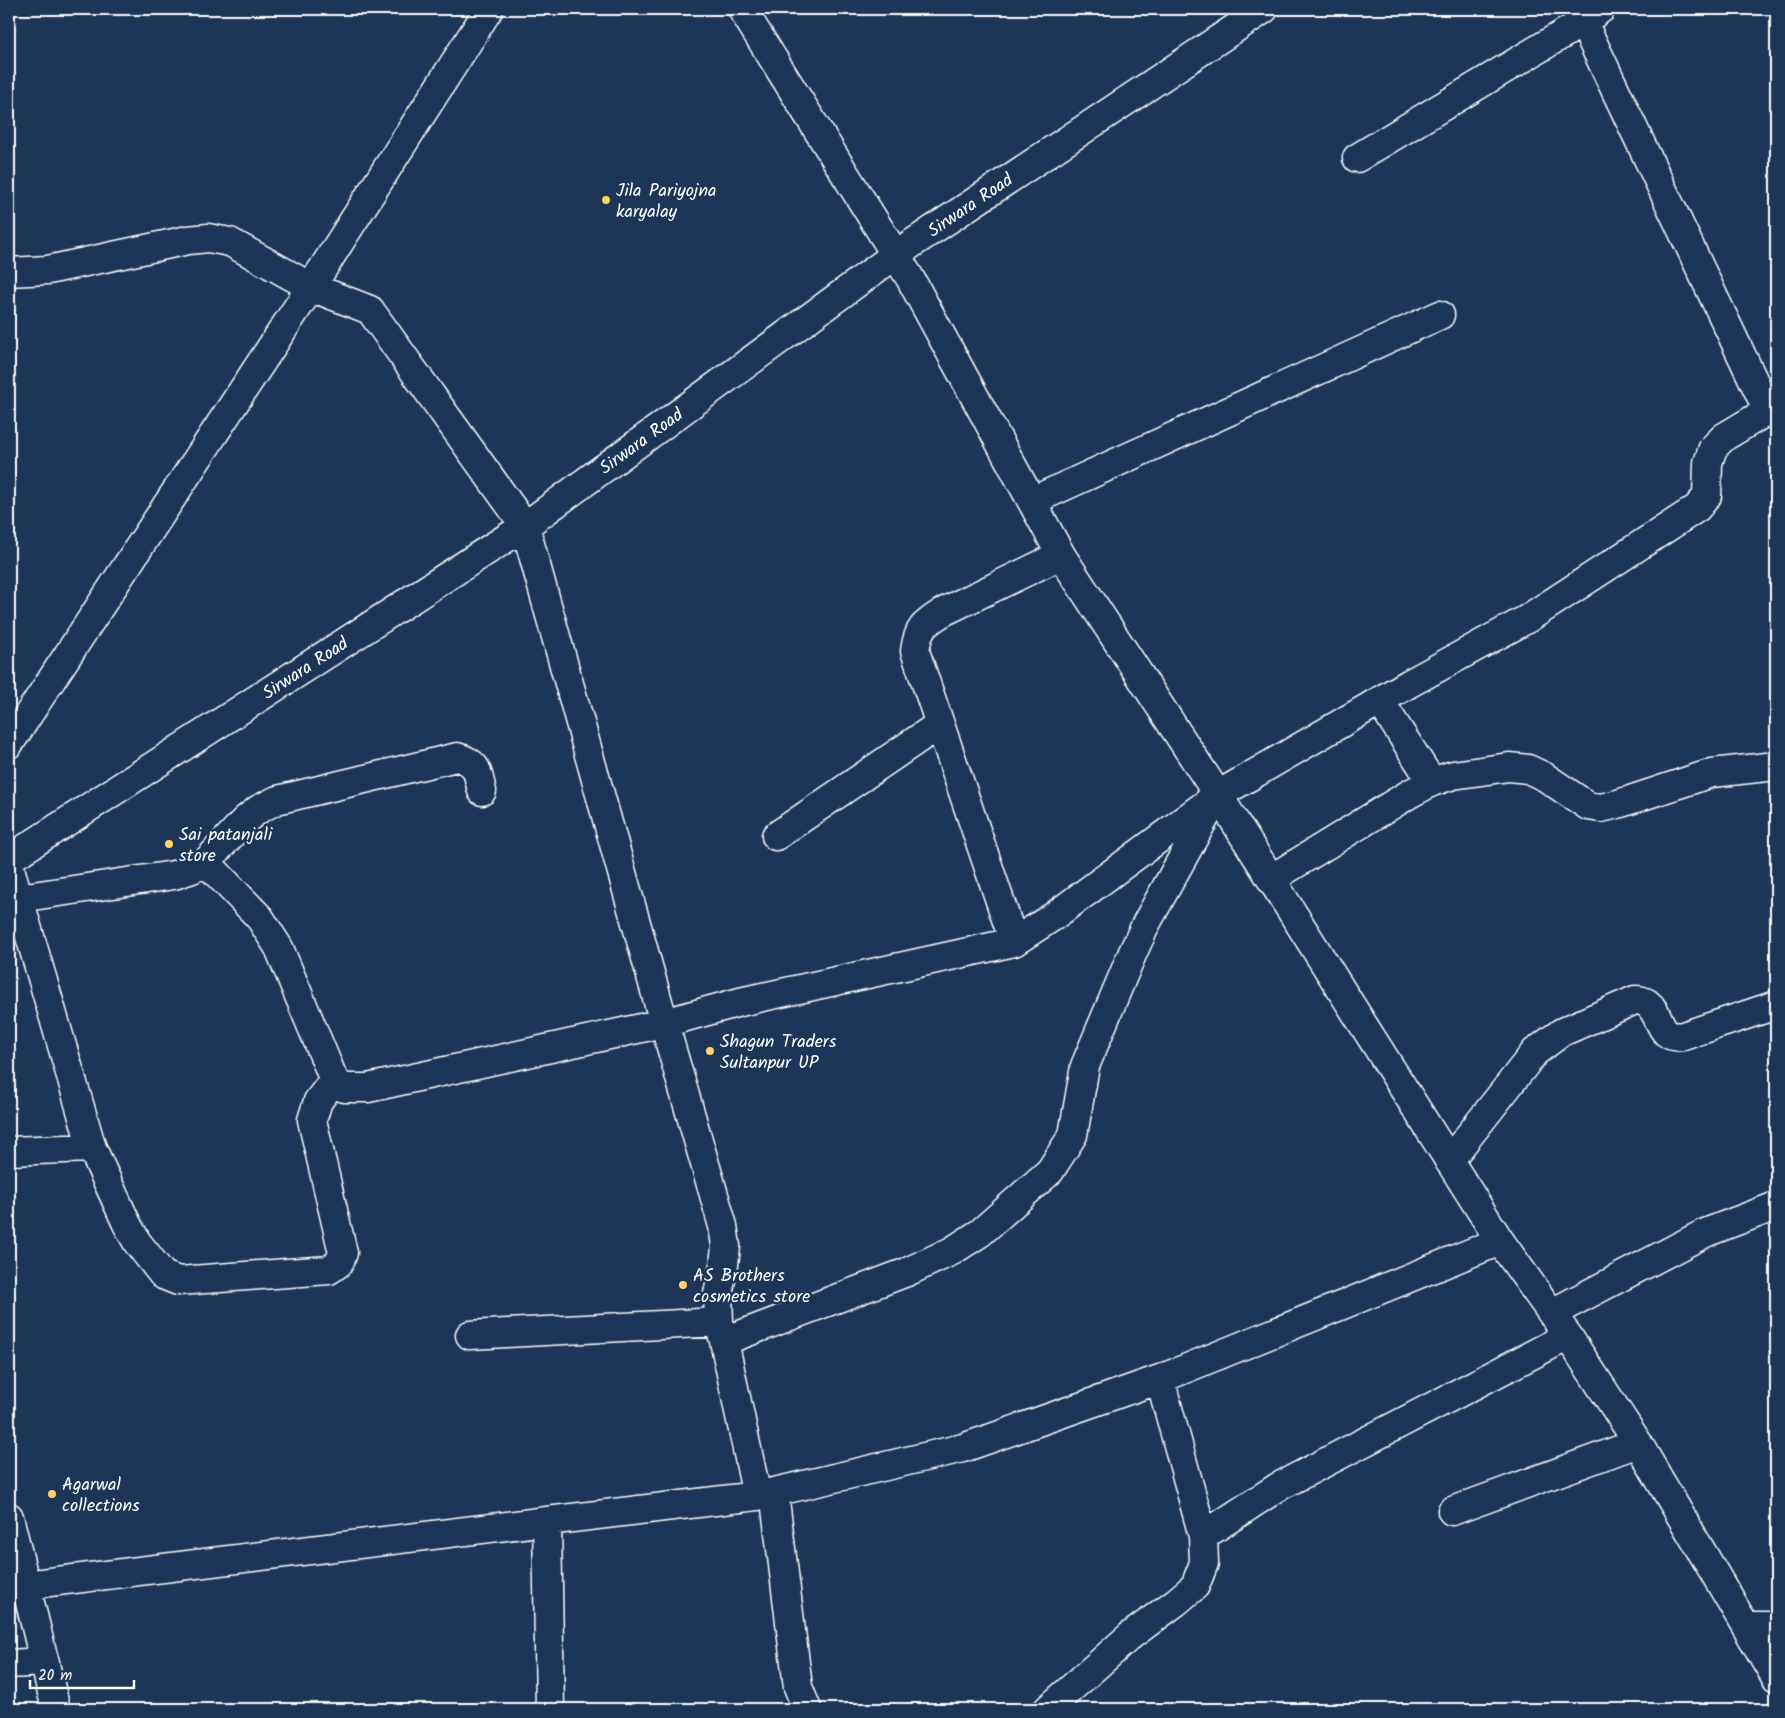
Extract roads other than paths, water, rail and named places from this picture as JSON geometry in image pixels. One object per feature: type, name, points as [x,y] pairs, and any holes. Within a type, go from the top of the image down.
[{"type":"street","points":[[9,744],[310,286],[489,9]]},
{"type":"street","points":[[742,9],[910,278],[1061,555],[1218,795],[1500,1241],[1568,1336],[1638,1443],[1776,1678]]},
{"type":"street","name":"Sirwara Road","points":[[9,859],[525,526],[895,255],[1264,9]]},
{"type":"street","points":[[206,862],[260,918],[279,948],[334,1080],[344,1088],[368,1088],[664,1023],[740,1002],[1014,942],[1054,916],[1218,795],[1410,682],[1528,619],[1697,508],[1707,496],[1708,463],[1713,448],[1724,437],[1772,409],[1592,16],[1357,158]]},
{"type":"street","points":[[9,272],[48,270],[188,240],[208,238],[230,242],[310,286],[370,310],[525,526],[664,1023],[723,1226],[726,1246],[718,1294],[721,1332],[765,1494],[798,1687],[807,1709]]},
{"type":"street","points":[[1032,501],[1440,316]]},
{"type":"street","points":[[1014,942],[916,651],[917,636],[928,622],[943,612],[1061,555]]},
{"type":"street","points":[[1380,701],[1432,782]]},
{"type":"street","points":[[776,836],[940,724]]},
{"type":"street","points":[[19,898],[174,875],[206,862],[245,820],[259,809],[277,800],[456,757],[466,760],[475,767],[482,791]]},
{"type":"street","points":[[1271,879],[1411,793],[1432,782],[1453,775],[1509,767],[1528,769],[1545,777],[1588,806],[1601,808],[1712,773],[1776,766]]},
{"type":"street","points":[[470,1334],[721,1332],[907,1272],[952,1251],[980,1233],[1050,1171],[1073,1136],[1085,1066],[1147,922],[1218,795]]},
{"type":"street","points":[[9,865],[92,1148],[137,1242],[163,1274],[178,1281],[330,1270],[339,1263],[343,1253],[312,1120],[318,1101],[334,1080]]},
{"type":"street","points":[[1449,1160],[1535,1052],[1562,1032],[1635,1000],[1647,1003],[1666,1033],[1673,1038],[1776,1005]]},
{"type":"street","points":[[9,1151],[92,1148]]},
{"type":"street","points":[[1552,1313],[1705,1232],[1776,1206]]},
{"type":"street","points":[[25,1585],[765,1494],[963,1448],[1160,1379],[1500,1241]]},
{"type":"street","points":[[1203,1536],[1278,1488],[1568,1336]]},
{"type":"street","points":[[1048,1709],[1130,1636],[1195,1586],[1204,1563],[1203,1536],[1160,1379]]},
{"type":"street","points":[[1452,1511],[1638,1443]]},
{"type":"street","points":[[9,1516],[56,1709]]},
{"type":"street","points":[[547,1521],[550,1709]]},
{"type":"street","points":[[1746,1626],[1776,1626]]},
{"type":"street","points":[[9,1664],[45,1662]]},
{"type":"place","name":"Jila Pariyojna karyalay","points":[[606,200]]},
{"type":"place","name":"Sai patanjali store","points":[[169,844]]},
{"type":"place","name":"Shagun Traders Sultanpur UP","points":[[710,1051]]},
{"type":"place","name":"AS Brothers cosmetics store","points":[[683,1285]]},
{"type":"place","name":"Agarwal collections","points":[[52,1494]]}]
